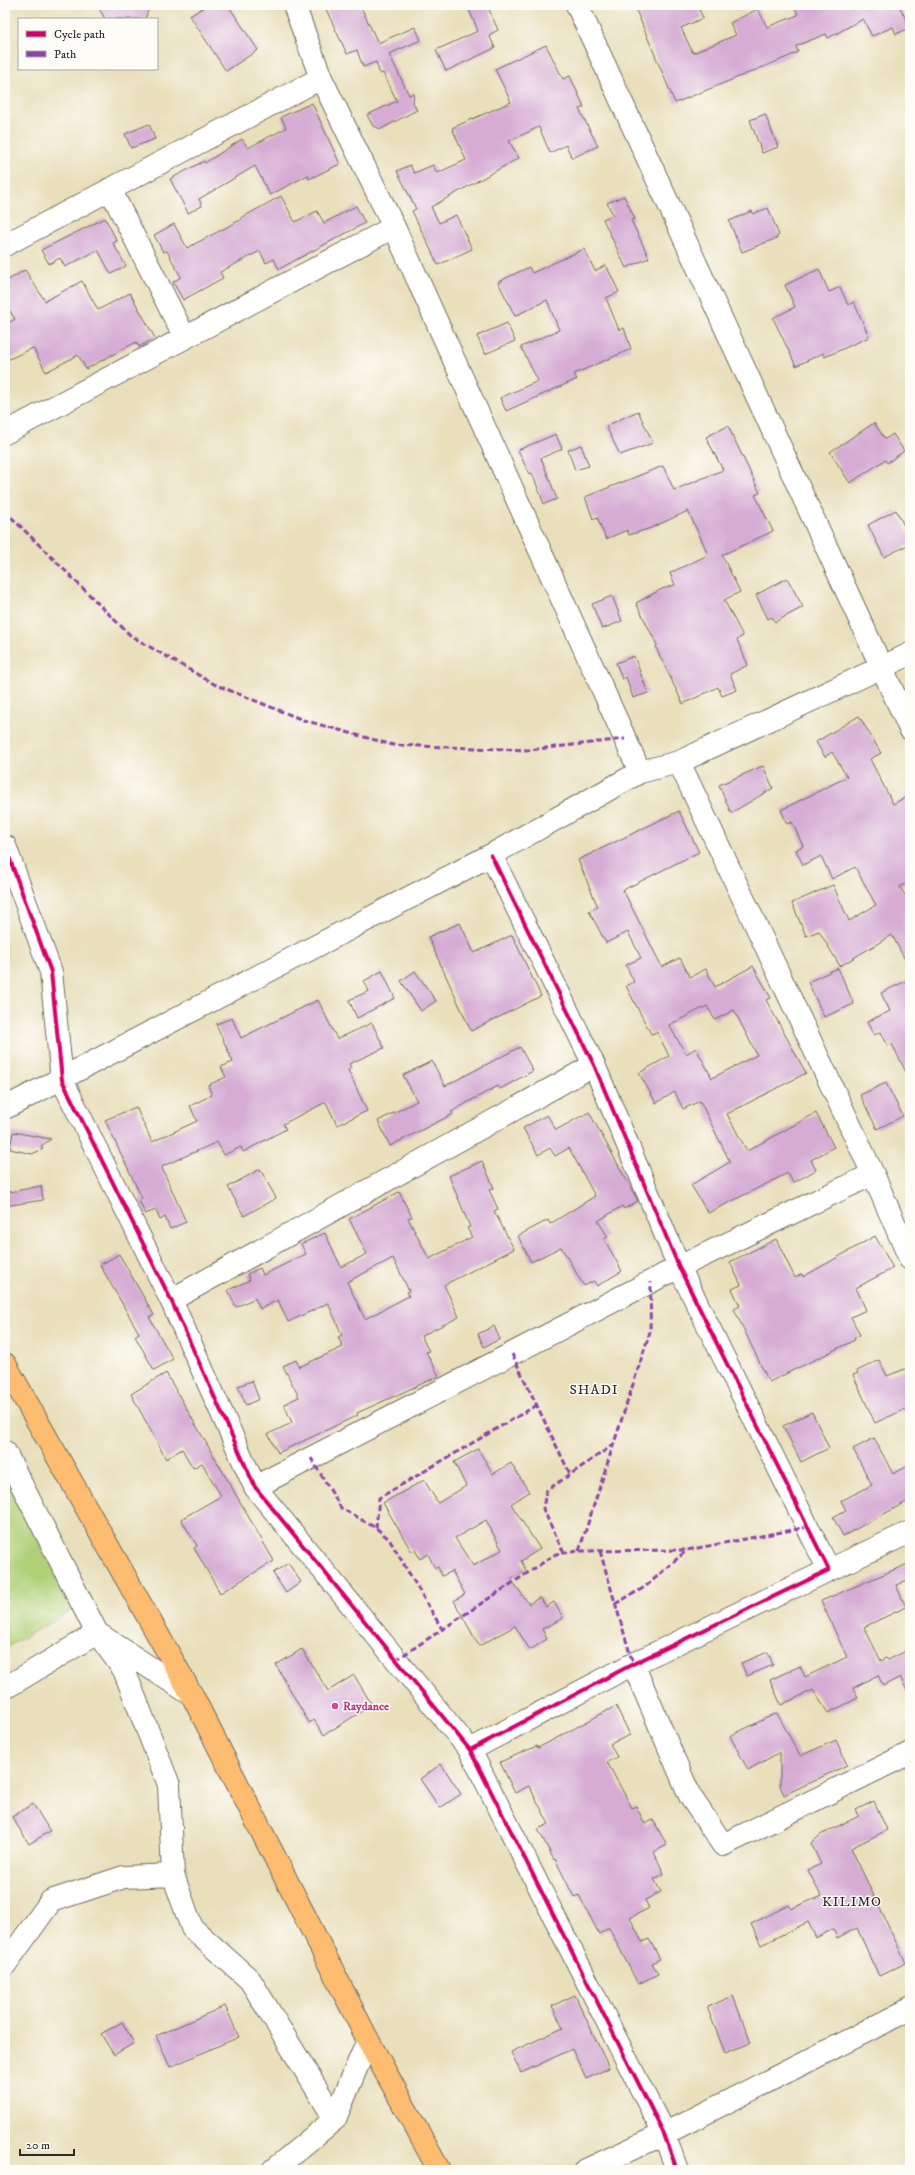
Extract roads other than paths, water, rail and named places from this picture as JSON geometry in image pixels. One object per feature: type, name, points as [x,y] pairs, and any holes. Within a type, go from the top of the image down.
[{"type":"highway","points":[[5,1364],[192,1695],[368,2040],[439,2170]]},
{"type":"street","points":[[294,5],[321,78],[394,228],[640,772]]},
{"type":"street","points":[[578,5],[910,729]]},
{"type":"street","points":[[5,245],[321,78]]},
{"type":"street","points":[[110,189],[185,338]]},
{"type":"street","points":[[5,433],[394,228]]},
{"type":"street","points":[[5,1108],[62,1080],[491,855],[640,772],[679,762],[881,666],[910,654]]},
{"type":"street","points":[[679,762],[873,1174],[905,1233],[910,1259]]},
{"type":"street","points":[[5,846],[51,972],[62,1080],[172,1300],[255,1487],[470,1750],[664,2134],[677,2170]]},
{"type":"street","points":[[491,855],[594,1065],[679,1267],[829,1570]]},
{"type":"street","points":[[172,1300],[594,1065]]},
{"type":"street","points":[[255,1487],[679,1267],[873,1174]]},
{"type":"street","points":[[5,1452],[97,1633],[124,1670],[169,1786],[173,1875],[192,1928],[250,1980],[335,2119]]},
{"type":"street","points":[[470,1750],[633,1664],[910,1532]]},
{"type":"street","points":[[97,1633],[192,1695]]},
{"type":"street","points":[[5,1688],[97,1633]]},
{"type":"street","points":[[633,1664],[690,1796],[723,1845],[910,1753]]},
{"type":"street","points":[[5,1965],[9,1962],[51,1901],[124,1877],[173,1875]]},
{"type":"street","points":[[586,2170],[664,2134],[910,2009]]},
{"type":"street","points":[[273,2170],[335,2119],[368,2040]]},
{"type":"place","name":"Raydance","points":[[335,1706]]},
{"type":"district","name":"SHADI","points":[[594,1390]]},
{"type":"district","name":"KILIMO","points":[[852,1902]]}]
